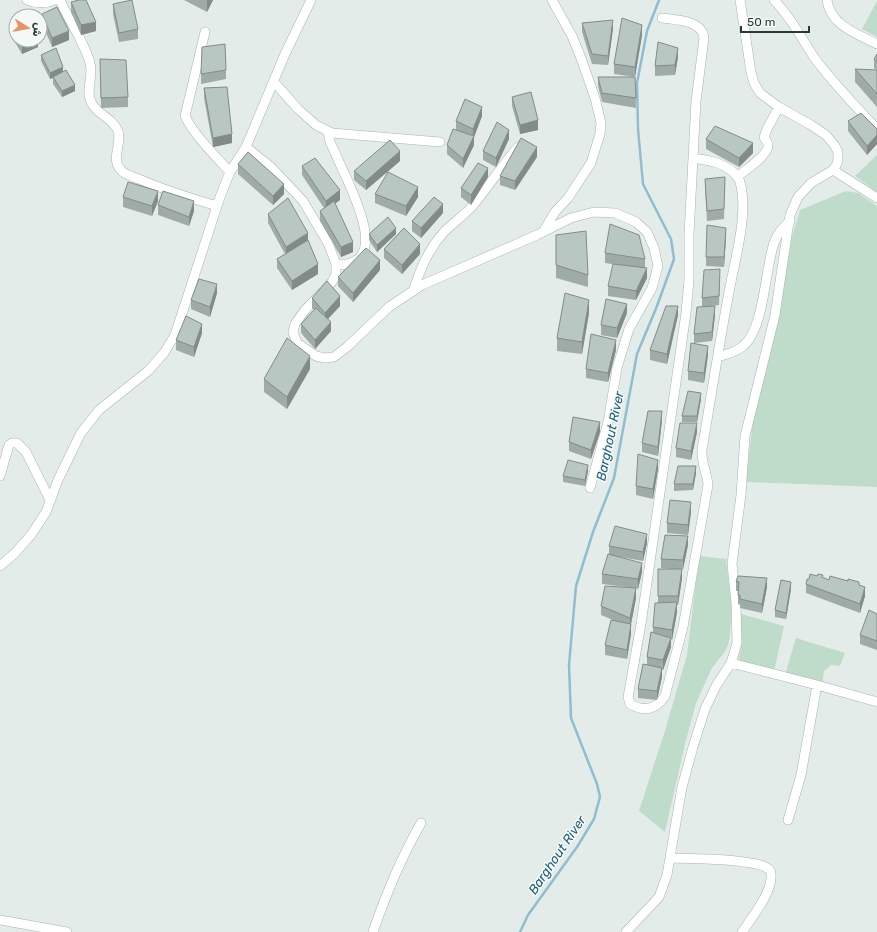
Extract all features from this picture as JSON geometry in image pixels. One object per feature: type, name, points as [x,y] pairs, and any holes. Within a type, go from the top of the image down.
[{"type":"street","points":[[27,0],[35,3],[55,0]]},
{"type":"street","points":[[60,0],[82,42],[91,65],[92,74],[89,92],[91,102],[115,125],[118,131],[119,142],[116,155],[120,170],[160,189],[217,206]]},
{"type":"street","points":[[0,566],[15,553],[31,535],[46,512],[50,500],[81,433],[98,410],[148,371],[164,353],[175,335],[217,206],[230,172],[246,147],[285,54],[312,0]]},
{"type":"street","points":[[542,233],[554,212],[568,198],[591,163],[600,134],[601,123],[595,98],[581,58],[572,36],[552,0]]},
{"type":"street","points":[[626,932],[659,897],[667,875],[682,787],[705,708],[716,686],[731,664],[737,643],[736,603],[732,564],[741,495],[745,436],[775,315],[790,215],[798,197],[811,183],[834,170],[837,164],[838,152],[826,136],[811,125],[779,107],[760,93],[754,83],[740,0]]},
{"type":"street","points":[[774,0],[794,24],[816,59],[837,86],[877,129]]},
{"type":"street","points":[[827,0],[834,18],[840,24],[877,44]]},
{"type":"street","points":[[662,18],[692,24],[701,29],[703,33],[702,64],[696,101],[693,158],[689,234],[689,280],[686,313],[642,617],[628,697],[630,704],[642,709],[650,709],[657,706],[661,703],[665,696],[683,627],[708,485],[702,454],[729,291],[742,229],[743,210],[741,190],[737,177],[728,169],[710,160],[693,158]]},
{"type":"street","points":[[205,32],[185,116],[203,141],[230,172]]},
{"type":"street","points":[[274,82],[316,125],[328,131],[348,136],[440,142]]},
{"type":"street","points":[[737,177],[762,157],[767,150],[768,147],[764,137],[765,133],[779,107]]},
{"type":"street","points":[[328,131],[330,142],[360,208],[366,239],[362,254],[355,261],[347,266],[336,265]]},
{"type":"street","points":[[246,147],[271,167],[303,201],[328,243],[336,265],[336,274],[332,282],[305,310],[295,324],[293,332],[297,343],[316,356],[324,358],[334,357],[347,347],[389,307],[422,285],[542,233],[571,218],[594,212],[615,213],[636,222],[647,232],[654,248],[658,266],[652,288],[629,328],[617,368],[608,422],[590,488]]},
{"type":"street","points":[[413,291],[422,265],[428,252],[436,241],[445,230],[473,206],[518,147]]},
{"type":"street","points":[[834,170],[877,198]]},
{"type":"street","points":[[718,357],[739,350],[745,346],[754,332],[774,243],[780,231],[790,221]]},
{"type":"street","points":[[0,476],[9,445],[12,443],[17,443],[26,452],[50,500]]},
{"type":"street","points":[[731,664],[817,685],[877,702]]},
{"type":"street","points":[[788,820],[801,776],[817,685]]},
{"type":"street","points":[[373,932],[384,899],[408,844],[421,823]]},
{"type":"street","points":[[670,858],[727,860],[749,863],[769,869],[772,874],[768,890],[742,932]]},
{"type":"street","points":[[0,920],[67,932]]},
{"type":"green space","points":[[877,1],[877,37],[862,29]]},
{"type":"green space","points":[[877,155],[877,192],[855,176]]},
{"type":"green space","points":[[846,191],[858,193],[877,206],[877,487],[746,482],[753,420],[777,324],[792,237],[800,210]]},
{"type":"green space","points":[[699,556],[726,559],[732,609],[729,642],[726,650],[712,668],[696,703],[665,832],[639,811],[664,734],[687,655]]},
{"type":"green space","points":[[741,614],[784,626],[774,672],[738,661],[741,649],[739,643]]},
{"type":"green space","points":[[796,638],[845,653],[840,666],[831,665],[824,671],[822,684],[785,675]]},
{"type":"building","points":[[86,0],[96,22],[81,25],[71,2]]},
{"type":"building","points":[[132,0],[138,29],[119,33],[113,4]]},
{"type":"building","points":[[57,7],[69,31],[52,38],[48,28],[48,11]]},
{"type":"building","points":[[622,18],[642,25],[635,67],[614,64]]},
{"type":"building","points":[[613,20],[608,56],[592,54],[582,23]]},
{"type":"building","points":[[658,42],[678,48],[675,65],[655,66]]},
{"type":"building","points":[[225,44],[226,70],[201,74],[202,47]]},
{"type":"building","points":[[56,48],[63,67],[50,73],[41,55]]},
{"type":"building","points":[[877,54],[877,61],[874,59]]},
{"type":"building","points":[[100,59],[126,60],[128,97],[101,98]]},
{"type":"building","points":[[855,69],[877,70],[877,94]]},
{"type":"building","points":[[66,70],[75,85],[62,91],[53,77]]},
{"type":"building","points":[[598,77],[635,77],[636,98],[602,93]]},
{"type":"building","points":[[227,87],[232,134],[213,138],[204,88]]},
{"type":"building","points":[[531,92],[538,120],[520,125],[512,97]]},
{"type":"building","points":[[465,99],[482,107],[473,129],[456,121]]},
{"type":"building","points":[[861,113],[877,129],[877,135],[867,146],[848,121]]},
{"type":"building","points":[[497,122],[509,130],[496,158],[483,151]]},
{"type":"building","points":[[715,126],[753,143],[739,158],[706,139]]},
{"type":"building","points":[[453,129],[474,136],[463,159],[447,145]]},
{"type":"building","points":[[521,138],[537,147],[515,181],[500,176]]},
{"type":"building","points":[[390,140],[400,151],[366,181],[354,171]]},
{"type":"building","points":[[248,152],[284,184],[273,196],[238,164]]},
{"type":"building","points":[[315,158],[340,190],[326,201],[302,166]]},
{"type":"building","points":[[478,163],[488,168],[471,195],[461,188]]},
{"type":"building","points":[[388,172],[418,187],[406,206],[375,194]]},
{"type":"building","points":[[725,177],[724,209],[707,211],[705,179]]},
{"type":"building","points":[[128,182],[158,191],[152,206],[123,197]]},
{"type":"building","points":[[163,191],[194,201],[189,217],[158,205]]},
{"type":"building","points":[[434,197],[443,204],[421,228],[412,221]]},
{"type":"building","points":[[288,198],[308,233],[286,247],[268,214]]},
{"type":"building","points":[[334,201],[353,242],[341,247],[320,211]]},
{"type":"building","points":[[388,217],[396,228],[377,245],[369,234]]},
{"type":"building","points":[[610,224],[639,235],[645,259],[605,253]]},
{"type":"building","points":[[707,225],[726,228],[724,257],[706,257]]},
{"type":"building","points":[[404,228],[420,244],[402,265],[384,249]]},
{"type":"building","points":[[586,231],[588,275],[556,265],[556,235]]},
{"type":"building","points":[[308,240],[318,264],[292,281],[277,259]]},
{"type":"building","points":[[366,248],[380,260],[353,293],[338,277]]},
{"type":"building","points":[[613,264],[647,268],[636,291],[608,286]]},
{"type":"building","points":[[720,269],[719,296],[702,298],[704,270]]},
{"type":"building","points":[[199,279],[217,284],[210,307],[191,300]]},
{"type":"building","points":[[327,281],[340,296],[325,313],[312,298]]},
{"type":"building","points":[[565,293],[589,300],[582,342],[557,338]]},
{"type":"building","points":[[606,299],[627,304],[617,328],[601,325]]},
{"type":"building","points":[[666,306],[678,306],[667,354],[650,350]]},
{"type":"building","points":[[715,306],[712,332],[694,334],[697,307]]},
{"type":"building","points":[[316,308],[331,322],[315,340],[301,324]]},
{"type":"building","points":[[186,316],[202,324],[194,347],[176,340]]},
{"type":"building","points":[[591,334],[616,340],[608,373],[586,369]]},
{"type":"building","points":[[287,338],[310,356],[287,397],[264,379]]},
{"type":"building","points":[[691,343],[708,346],[704,373],[688,371]]},
{"type":"building","points":[[688,391],[701,393],[697,416],[682,416]]},
{"type":"building","points":[[648,411],[662,411],[658,447],[642,443]]},
{"type":"building","points":[[573,417],[600,422],[591,450],[569,442]]},
{"type":"building","points":[[680,423],[697,423],[691,451],[676,448]]},
{"type":"building","points":[[638,454],[658,460],[653,489],[636,486]]},
{"type":"building","points":[[568,460],[588,465],[585,480],[563,476]]},
{"type":"building","points":[[678,466],[696,466],[693,484],[674,484]]},
{"type":"building","points":[[670,500],[691,502],[688,525],[667,523]]},
{"type":"building","points":[[615,526],[647,534],[643,552],[609,546]]},
{"type":"building","points":[[665,535],[688,536],[683,560],[661,559]]},
{"type":"building","points":[[608,554],[642,563],[638,579],[602,574]]},
{"type":"building","points":[[658,569],[682,569],[678,596],[658,596]]},
{"type":"building","points":[[810,574],[817,576],[818,574],[823,575],[822,577],[829,580],[830,576],[848,581],[848,579],[859,582],[859,585],[865,587],[860,604],[806,584]]},
{"type":"building","points":[[738,576],[767,578],[762,604],[740,599],[740,595],[738,595],[739,582],[736,581]]},
{"type":"building","points":[[781,580],[791,582],[786,613],[775,610]]},
{"type":"building","points":[[605,586],[636,588],[630,618],[601,606]]},
{"type":"building","points":[[677,602],[672,630],[653,627],[655,603]]},
{"type":"building","points":[[869,610],[877,614],[877,641],[860,635]]},
{"type":"building","points":[[611,620],[631,624],[627,650],[605,645]]},
{"type":"building","points":[[651,632],[671,638],[663,660],[647,657]]},
{"type":"building","points":[[643,664],[662,668],[657,691],[638,689]]},
{"type":"waterway","name":"Barghout River","points":[[520,932],[528,915],[577,847],[594,819],[600,797],[597,784],[571,718],[569,665],[576,586],[593,532],[614,478],[637,354],[657,306],[674,259],[671,239],[643,184],[638,129],[637,83],[647,31],[659,0]]}]
